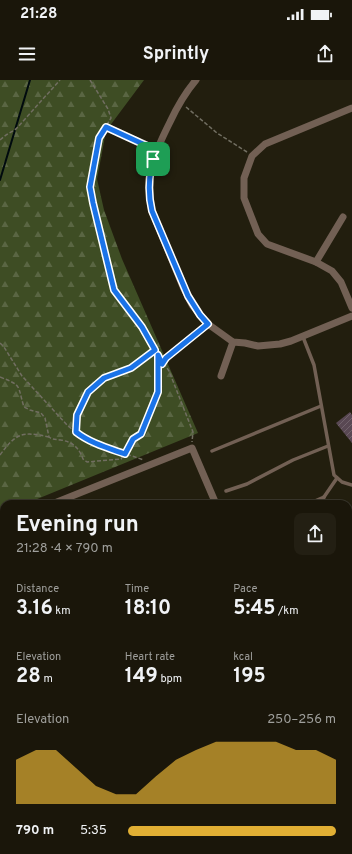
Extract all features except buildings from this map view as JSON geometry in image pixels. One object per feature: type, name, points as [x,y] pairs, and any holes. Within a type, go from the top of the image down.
[{"type":"street","points":[[196,80],[180,102],[156,150],[149,183],[152,211],[188,296],[196,310],[208,324],[233,342],[258,346],[286,343],[352,316]]},
{"type":"street","points":[[352,108],[265,144],[252,156],[244,178],[244,198],[258,234],[267,244],[316,262],[332,272],[341,282],[352,308]]},
{"type":"street","points":[[316,262],[343,217]]},
{"type":"street","points":[[221,376],[233,342]]},
{"type":"street","points":[[62,500],[192,448],[214,500]]},
{"type":"lane","points":[[303,337],[314,365],[334,476],[342,482],[352,485]]},
{"type":"lane","points":[[212,451],[321,406]]},
{"type":"lane","points":[[226,491],[247,484],[293,460],[328,446]]},
{"type":"lane","points":[[323,500],[324,496],[337,478]]},
{"type":"lane","points":[[316,500],[324,496]]},
{"type":"path","points":[[0,140],[16,129],[60,80]]},
{"type":"path","points":[[90,80],[108,109],[111,118],[99,138],[90,187],[114,290],[142,327],[162,364],[169,371],[193,432],[192,448]]},
{"type":"path","points":[[180,102],[216,133],[252,156]]},
{"type":"path","points":[[106,127],[156,150]]},
{"type":"path","points":[[162,364],[166,358],[208,324]]},
{"type":"path","points":[[0,343],[22,376],[67,426],[83,438],[99,445],[156,462]]},
{"type":"path","points":[[76,432],[77,415],[88,392],[104,378],[131,368],[155,350]]},
{"type":"path","points":[[0,455],[9,442],[15,438],[26,434],[34,434],[73,444],[80,450],[83,459],[87,462],[120,459],[125,454],[133,439],[141,434],[158,392],[158,355]]},
{"type":"path","points":[[0,377],[14,383],[20,388],[24,407],[41,413],[45,418],[48,437]]},
{"type":"green space","points":[[0,80],[144,80],[106,131],[97,179],[104,210],[122,259],[198,433],[35,500],[0,500]]},
{"type":"waterway","points":[[0,180],[30,80]]},
{"type":"route","points":[[106,127],[156,150],[153,159],[149,183],[152,211],[192,305],[208,324],[166,358],[162,364],[158,355],[158,392],[141,434],[133,439],[125,454],[83,438],[76,432],[77,415],[88,392],[104,378],[131,368],[155,350],[142,327],[114,290],[90,187],[99,138],[106,127]]}]
